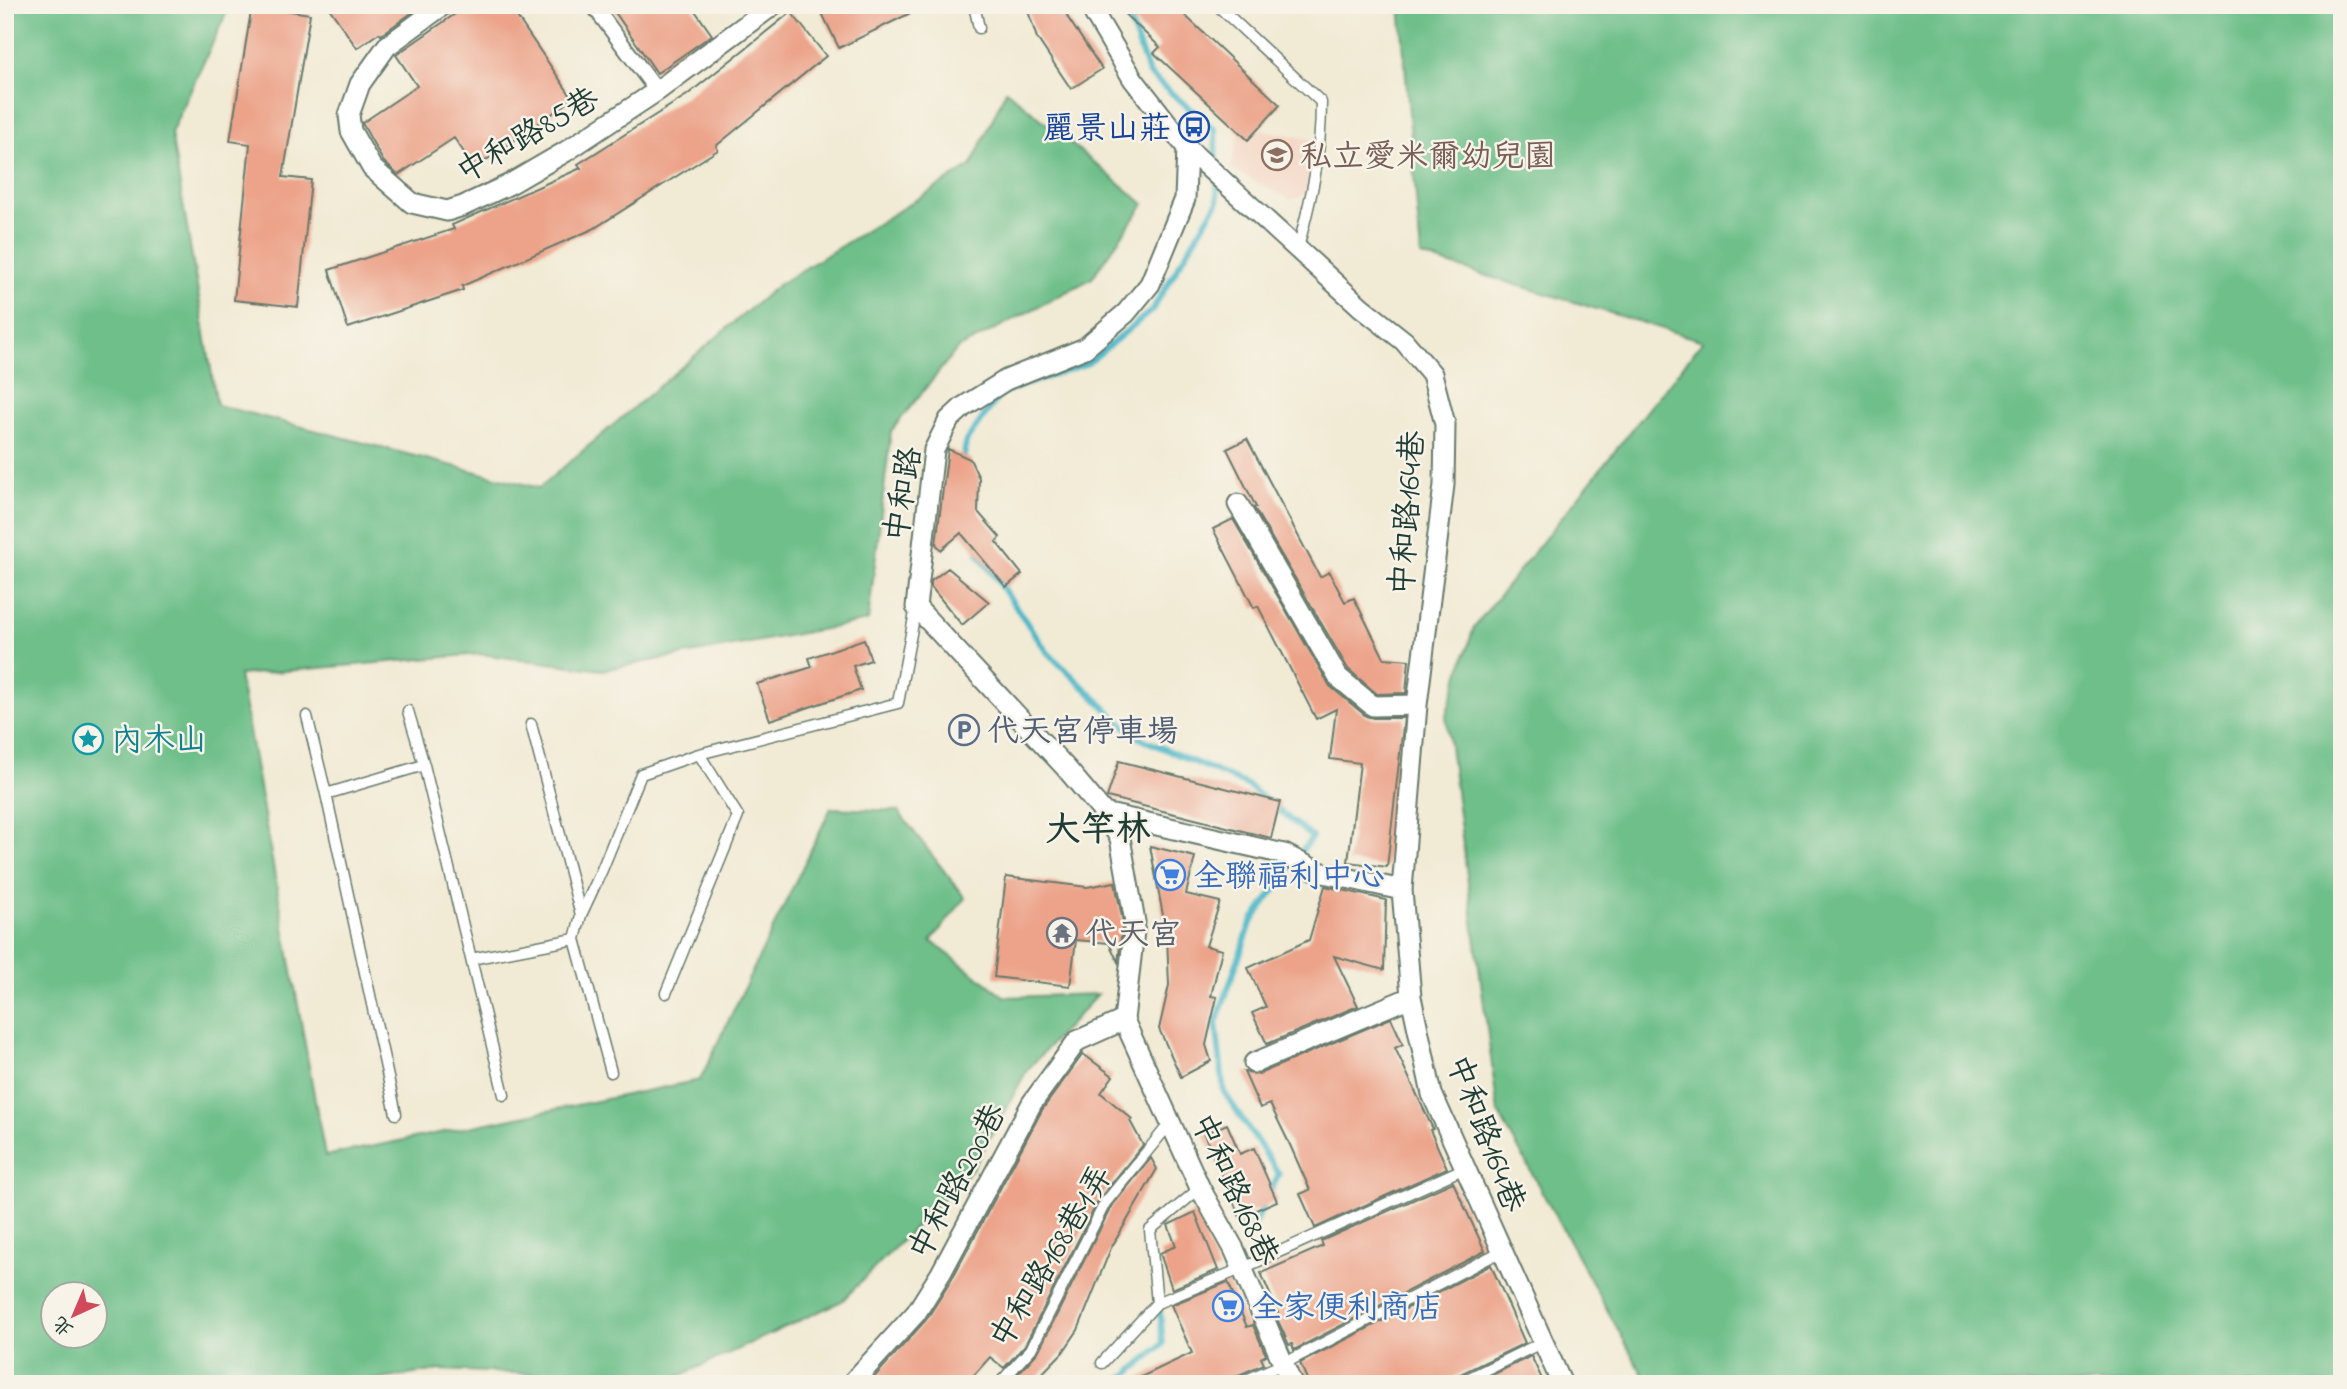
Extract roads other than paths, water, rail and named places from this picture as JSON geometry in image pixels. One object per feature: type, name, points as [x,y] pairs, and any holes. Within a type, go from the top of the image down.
[{"type":"street","name":"中和路85巷","points":[[443,5],[387,46],[360,84],[349,115],[351,131],[372,169],[412,203],[447,211],[510,184],[565,152],[732,37],[752,11],[773,5]]},
{"type":"street","points":[[593,5],[657,91]]},
{"type":"street","points":[[1091,5],[1094,15],[1133,79],[1187,148]]},
{"type":"street","name":"中和路164巷","points":[[1187,148],[1361,307],[1404,341],[1432,373],[1445,424],[1444,485],[1417,705],[1402,890],[1411,997],[1432,1094],[1562,1384]]},
{"type":"street","name":"中和路","points":[[916,607],[934,450],[949,420],[963,407],[1006,380],[1085,348],[1126,313],[1150,284],[1185,199],[1187,148]]},
{"type":"street","points":[[1238,504],[1338,677],[1373,706],[1417,705]]},
{"type":"street","points":[[916,607],[1066,768],[1104,813],[1120,838],[1135,922],[1124,1020]]},
{"type":"street","points":[[1104,813],[1284,854],[1319,872],[1402,890]]},
{"type":"street","points":[[1254,1063],[1411,997]]},
{"type":"street","name":"中和路168巷","points":[[1124,1020],[1200,1188],[1234,1249],[1292,1384]]},
{"type":"street","name":"中和路200巷","points":[[850,1384],[916,1313],[941,1273],[1032,1103],[1077,1041],[1124,1020]]},
{"type":"lane","points":[[974,5],[979,29]]},
{"type":"lane","points":[[1217,5],[1321,102],[1321,141],[1314,191],[1298,248]]},
{"type":"lane","points":[[611,1072],[575,939],[581,915],[641,774],[699,754],[898,703],[916,607]]},
{"type":"lane","points":[[408,711],[424,765],[504,1096]]},
{"type":"lane","points":[[307,716],[396,1114]]},
{"type":"lane","points":[[531,724],[581,915]]},
{"type":"lane","points":[[666,993],[738,816],[699,754]]},
{"type":"lane","points":[[326,793],[424,765]]},
{"type":"lane","points":[[471,959],[575,939]]},
{"type":"lane","name":"中和路168巷1弄","points":[[999,1384],[1031,1349],[1105,1203],[1171,1121]]},
{"type":"lane","points":[[1102,1363],[1157,1303],[1241,1269],[1465,1168]]},
{"type":"lane","points":[[1157,1303],[1150,1230],[1200,1188]]},
{"type":"lane","points":[[1237,1384],[1283,1364],[1502,1251]]},
{"type":"lane","points":[[1457,1384],[1543,1342]]},
{"type":"waterway","points":[[1126,10],[1149,74],[1215,130],[1216,168]]},
{"type":"waterway","points":[[963,463],[966,441],[1001,393],[1088,363],[1152,310],[1218,201],[1217,182]]},
{"type":"waterway","points":[[978,553],[1048,653],[1135,736],[1247,785],[1312,837],[1251,923],[1216,1023],[1224,1092],[1279,1174],[1251,1231],[1241,1227]]},
{"type":"waterway","points":[[1106,1384],[1126,1376],[1163,1344],[1159,1300]]},
{"type":"place","name":"麗景山莊","points":[[1194,127]]},
{"type":"place","name":"私立愛米爾幼兒園","points":[[1277,155]]},
{"type":"place","name":"代天宮停車場","points":[[964,730]]},
{"type":"place","name":"內木山","points":[[88,739]]},
{"type":"place","name":"全聯福利中心","points":[[1170,875]]},
{"type":"place","name":"代天宮","points":[[1062,933]]},
{"type":"place","name":"全家便利商店","points":[[1228,1306]]},
{"type":"district","name":"大竿林","points":[[1098,828]]}]
